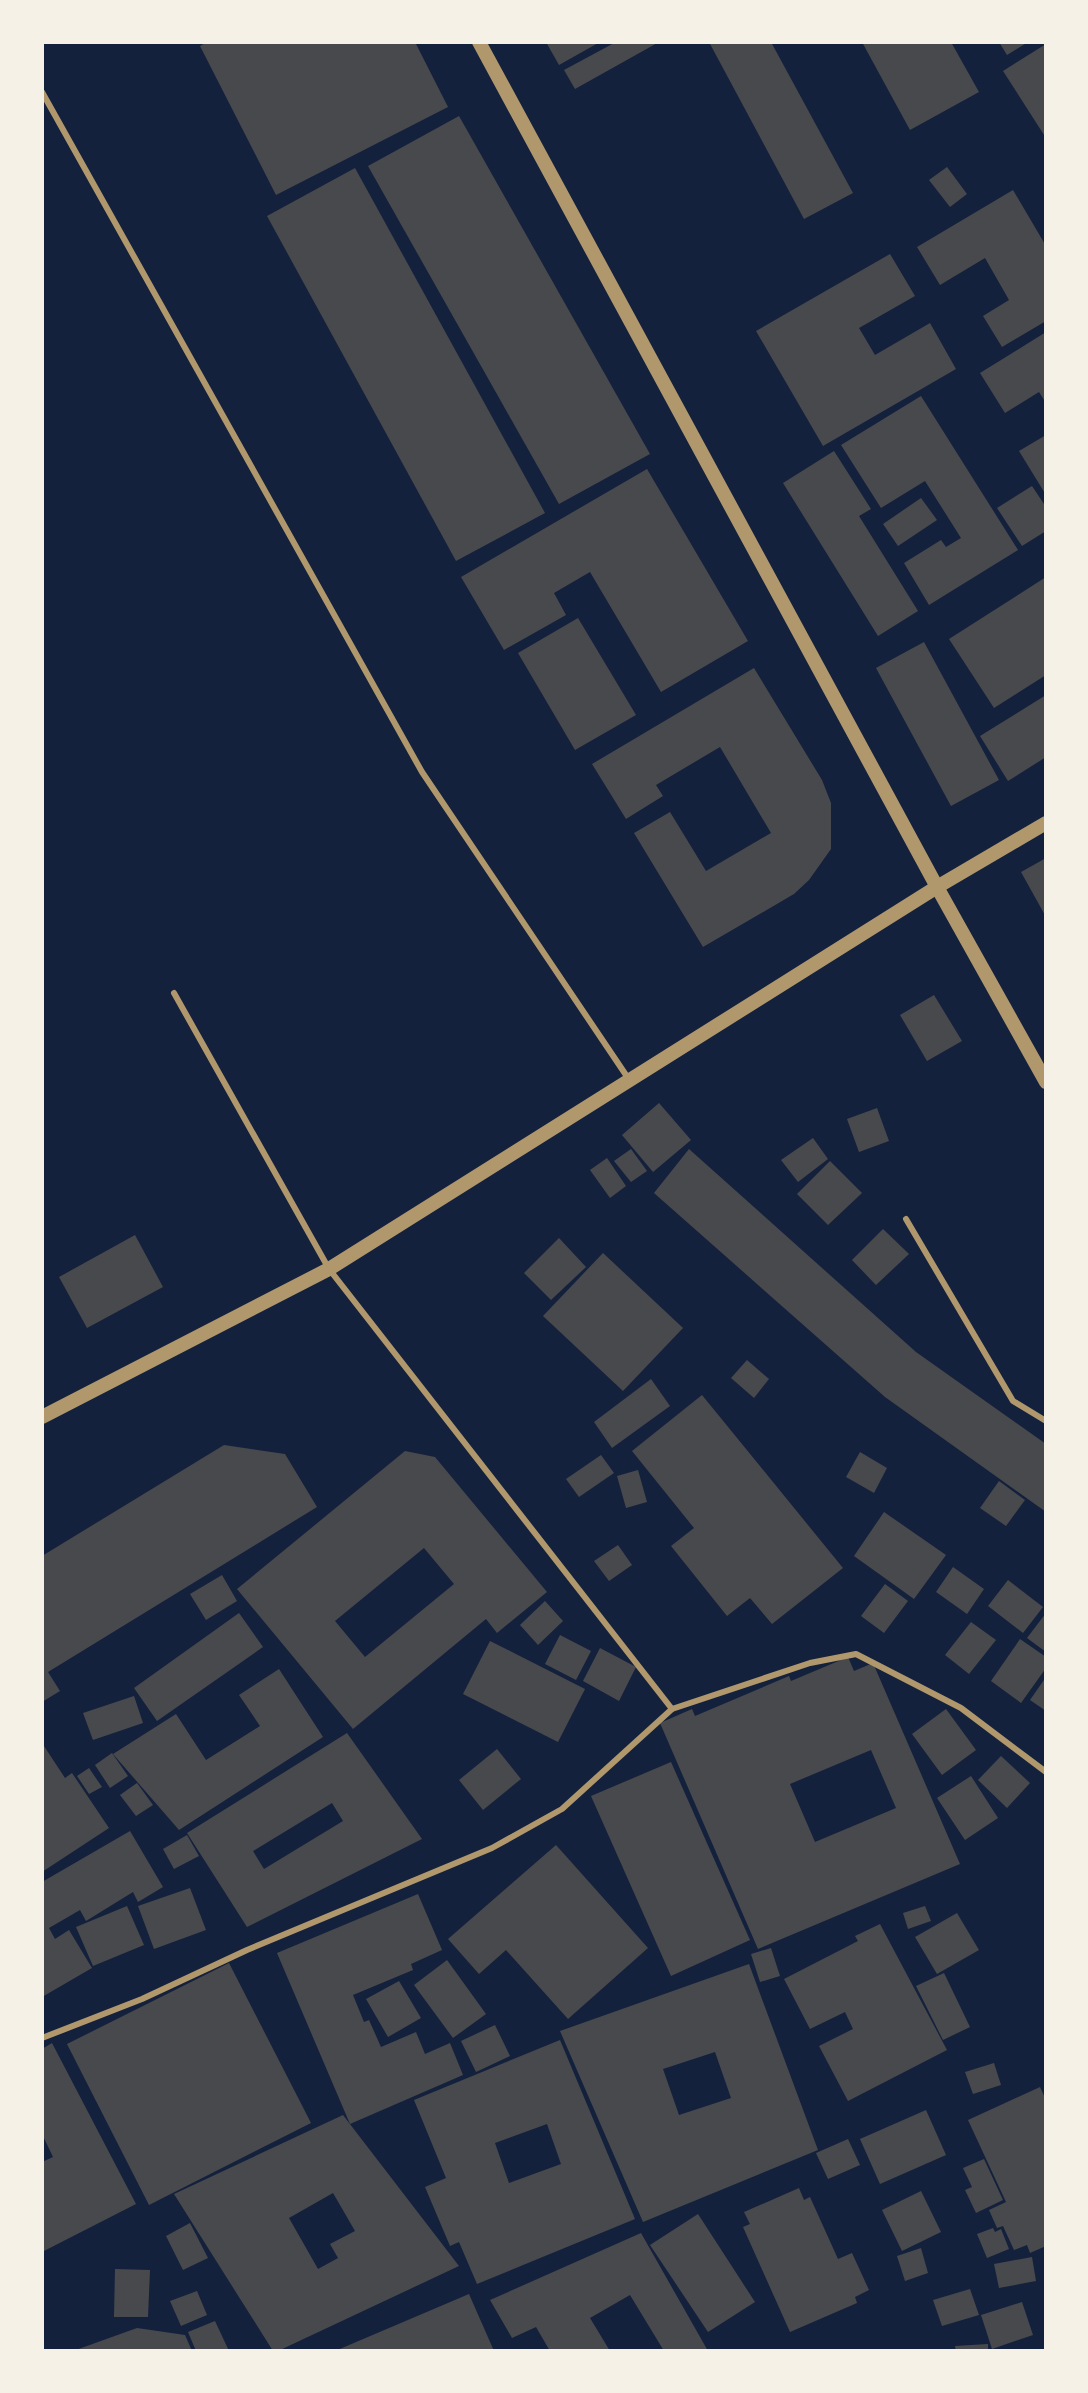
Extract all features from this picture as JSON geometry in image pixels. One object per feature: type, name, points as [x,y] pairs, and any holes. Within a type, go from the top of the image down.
[{"type":"street","points":[[479,42],[1046,1082]]},
{"type":"street","points":[[42,1417],[329,1269],[937,887],[1046,823]]},
{"type":"lane","points":[[42,92],[422,772],[630,1081]]},
{"type":"lane","points":[[174,993],[329,1269],[672,1709]]},
{"type":"lane","points":[[906,1219],[1013,1401],[1046,1421]]},
{"type":"lane","points":[[42,2038],[142,1999],[247,1950],[492,1848],[562,1809],[672,1709],[810,1663],[856,1654],[961,1708],[1046,1772]]},
{"type":"building","points":[[207,42],[415,42],[448,107],[276,195],[200,46]]},
{"type":"building","points":[[546,42],[600,42],[559,65]]},
{"type":"building","points":[[616,42],[659,42],[575,89],[564,70]]},
{"type":"building","points":[[709,42],[771,42],[853,193],[804,219]]},
{"type":"building","points":[[862,42],[951,42],[979,92],[910,130]]},
{"type":"building","points":[[999,42],[1028,42],[1007,55]]},
{"type":"building","points":[[1046,44],[1046,138],[1003,71]]},
{"type":"building","points":[[459,116],[650,454],[559,504],[368,166]]},
{"type":"building","points":[[947,167],[967,194],[950,207],[929,180]]},
{"type":"building","points":[[355,168],[545,513],[456,561],[267,216]]},
{"type":"building","points":[[1013,190],[1046,246],[1046,321],[1002,347],[983,316],[1009,300],[985,258],[940,285],[917,247]]},
{"type":"building","points":[[890,254],[915,296],[859,328],[875,355],[930,323],[956,369],[823,446],[756,331]]},
{"type":"building","points":[[1046,332],[1046,403],[1039,392],[1005,413],[980,373]]},
{"type":"building","points":[[921,396],[1018,550],[929,605],[904,563],[941,540],[946,547],[961,538],[925,481],[881,508],[841,445]]},
{"type":"building","points":[[1046,435],[1046,495],[1019,451]]},
{"type":"building","points":[[834,451],[871,509],[859,516],[918,611],[878,636],[783,483]]},
{"type":"building","points":[[647,469],[748,641],[661,692],[590,572],[554,593],[566,615],[504,650],[461,577]]},
{"type":"building","points":[[1032,486],[1046,507],[1046,531],[1022,546],[997,508]]},
{"type":"building","points":[[921,498],[937,520],[898,546],[883,524]]},
{"type":"building","points":[[1046,577],[1046,675],[994,708],[949,639]]},
{"type":"building","points":[[578,618],[636,715],[575,750],[518,653]]},
{"type":"building","points":[[924,642],[999,780],[951,806],[876,668]]},
{"type":"building","points":[[754,668],[822,780],[831,803],[831,849],[809,880],[794,894],[703,947],[634,833],[670,812],[706,871],[771,833],[720,747],[656,785],[663,796],[626,819],[592,764]]},
{"type":"building","points":[[1046,695],[1046,757],[1008,781],[980,736]]},
{"type":"building","points":[[1046,858],[1046,917],[1021,872]]},
{"type":"building","points":[[934,995],[962,1041],[927,1061],[900,1015]]},
{"type":"building","points":[[659,1103],[691,1140],[653,1172],[622,1135]]},
{"type":"building","points":[[877,1108],[889,1141],[859,1152],[847,1119]]},
{"type":"building","points":[[813,1138],[828,1159],[798,1182],[781,1160]]},
{"type":"building","points":[[631,1149],[647,1171],[631,1182],[614,1161]]},
{"type":"building","points":[[689,1149],[916,1352],[1046,1444],[1046,1512],[885,1397],[654,1193]]},
{"type":"building","points":[[607,1158],[626,1186],[610,1198],[590,1170]]},
{"type":"building","points":[[830,1161],[862,1193],[828,1225],[797,1194]]},
{"type":"building","points":[[883,1229],[909,1254],[876,1285],[852,1260]]},
{"type":"building","points":[[135,1235],[163,1287],[87,1328],[59,1277]]},
{"type":"building","points":[[559,1238],[586,1267],[551,1300],[524,1273]]},
{"type":"building","points":[[603,1253],[683,1328],[623,1391],[543,1316]]},
{"type":"building","points":[[747,1360],[769,1379],[754,1398],[731,1378]]},
{"type":"building","points":[[651,1379],[670,1406],[612,1448],[594,1422]]},
{"type":"building","points":[[702,1395],[843,1568],[772,1624],[750,1598],[727,1616],[671,1546],[694,1528],[632,1451]]},
{"type":"building","points":[[224,1445],[285,1454],[317,1507],[48,1672],[60,1691],[42,1702],[42,1556]]},
{"type":"building","points":[[405,1451],[435,1457],[547,1592],[497,1633],[486,1619],[353,1729],[237,1589]],"holes":[[[424,1548],[454,1584],[365,1657],[335,1621]]]},
{"type":"building","points":[[860,1452],[887,1468],[874,1493],[846,1477]]},
{"type":"building","points":[[601,1455],[614,1473],[579,1497],[566,1479]]},
{"type":"building","points":[[638,1470],[647,1502],[626,1508],[617,1476]]},
{"type":"building","points":[[999,1481],[1025,1500],[1006,1526],[980,1508]]},
{"type":"building","points":[[884,1512],[946,1555],[914,1599],[854,1556]]},
{"type":"building","points":[[618,1545],[632,1565],[609,1581],[594,1561]]},
{"type":"building","points":[[953,1567],[984,1589],[967,1614],[936,1592]]},
{"type":"building","points":[[222,1575],[237,1601],[206,1620],[190,1594]]},
{"type":"building","points":[[1008,1580],[1043,1607],[1023,1633],[988,1606]]},
{"type":"building","points":[[885,1584],[908,1601],[884,1633],[861,1616]]},
{"type":"building","points":[[545,1601],[563,1621],[538,1645],[520,1625]]},
{"type":"building","points":[[239,1613],[263,1647],[157,1721],[134,1688]]},
{"type":"building","points":[[1046,1613],[1046,1652],[1027,1638]]},
{"type":"building","points":[[971,1622],[996,1640],[969,1674],[945,1655]]},
{"type":"building","points":[[560,1635],[591,1651],[576,1680],[545,1664]]},
{"type":"building","points":[[1020,1639],[1046,1657],[1046,1668],[1021,1703],[991,1681]]},
{"type":"building","points":[[490,1641],[585,1689],[558,1742],[463,1694]]},
{"type":"building","points":[[600,1648],[636,1667],[619,1701],[583,1681]]},
{"type":"building","points":[[848,1657],[854,1671],[873,1663],[960,1864],[758,1949],[660,1723],[692,1709],[695,1716],[789,1676],[791,1681]],"holes":[[[871,1750],[896,1808],[815,1842],[790,1784]]]},
{"type":"building","points":[[279,1669],[323,1737],[179,1830],[113,1754],[176,1714],[206,1760],[260,1726],[239,1695]]},
{"type":"building","points":[[1046,1677],[1046,1711],[1030,1700]]},
{"type":"building","points":[[134,1696],[143,1723],[93,1740],[83,1713]]},
{"type":"building","points":[[946,1709],[976,1750],[942,1775],[912,1734]]},
{"type":"building","points":[[347,1733],[422,1839],[247,1927],[187,1833]],"holes":[[[332,1803],[343,1821],[264,1869],[253,1851]]]},
{"type":"building","points":[[42,1743],[65,1778],[72,1773],[109,1828],[42,1872]]},
{"type":"building","points":[[497,1749],[521,1779],[483,1810],[459,1780]]},
{"type":"building","points":[[112,1753],[128,1776],[110,1788],[95,1765]]},
{"type":"building","points":[[1001,1756],[1030,1783],[1007,1808],[978,1780]]},
{"type":"building","points":[[671,1762],[750,1940],[671,1976],[591,1796]]},
{"type":"building","points":[[89,1768],[102,1787],[89,1794],[77,1776]]},
{"type":"building","points":[[971,1776],[998,1818],[965,1840],[937,1798]]},
{"type":"building","points":[[137,1783],[153,1805],[136,1816],[120,1795]]},
{"type":"building","points":[[130,1831],[163,1887],[138,1902],[133,1892],[86,1921],[80,1910],[49,1928],[55,1939],[69,1930],[92,1968],[42,1997],[42,1882]]},
{"type":"building","points":[[187,1835],[199,1856],[174,1869],[163,1849]]},
{"type":"building","points":[[556,1845],[648,1948],[568,2019],[506,1950],[479,1974],[448,1939]]},
{"type":"building","points":[[190,1888],[206,1930],[154,1949],[138,1906]]},
{"type":"building","points":[[418,1894],[442,1950],[411,1964],[413,1970],[353,1995],[364,2022],[369,2020],[381,2047],[416,2032],[425,2054],[450,2043],[463,2075],[350,2124],[277,1953]]},
{"type":"building","points":[[127,1906],[144,1945],[93,1966],[76,1927]]},
{"type":"building","points":[[925,1906],[931,1921],[908,1929],[903,1913]]},
{"type":"building","points":[[957,1913],[979,1950],[937,1974],[915,1937]]},
{"type":"building","points":[[880,1924],[947,2050],[848,2101],[819,2046],[853,2029],[845,2012],[810,2029],[784,1979],[858,1941],[855,1936]]},
{"type":"building","points":[[771,1948],[780,1976],[760,1982],[751,1954]]},
{"type":"building","points":[[447,1960],[486,2014],[453,2038],[414,1985]]},
{"type":"building","points":[[229,1963],[311,2123],[149,2205],[67,2044]]},
{"type":"building","points":[[749,1964],[818,2150],[643,2222],[560,2031]],"holes":[[[715,2052],[731,2098],[679,2115],[663,2069]]]},
{"type":"building","points":[[944,1973],[970,2027],[943,2040],[916,1986]]},
{"type":"building","points":[[399,1981],[421,2018],[388,2037],[366,1999]]},
{"type":"building","points":[[495,2025],[510,2056],[476,2072],[461,2041]]},
{"type":"building","points":[[560,2040],[635,2219],[477,2284],[459,2242],[450,2246],[425,2187],[446,2178],[414,2100]],"holes":[[[547,2124],[561,2164],[509,2183],[495,2143]]]},
{"type":"building","points":[[52,2043],[136,2204],[42,2252],[42,2162],[53,2157],[42,2134],[42,2049]]},
{"type":"building","points":[[994,2063],[1001,2085],[973,2094],[965,2072]]},
{"type":"building","points":[[1040,2087],[1046,2100],[1046,2246],[1030,2253],[1027,2245],[1014,2250],[1003,2226],[997,2228],[989,2210],[1006,2202],[968,2120]]},
{"type":"building","points":[[926,2110],[946,2155],[880,2184],[860,2139]]},
{"type":"building","points":[[343,2115],[459,2266],[273,2351],[174,2194]],"holes":[[[333,2193],[355,2231],[330,2244],[338,2258],[318,2269],[289,2218]]]},
{"type":"building","points":[[848,2139],[860,2165],[828,2179],[816,2153]]},
{"type":"building","points":[[984,2159],[1003,2200],[976,2213],[965,2190],[972,2187],[963,2168]]},
{"type":"building","points":[[799,2188],[804,2200],[810,2197],[838,2259],[852,2253],[869,2290],[855,2297],[857,2303],[790,2332],[743,2227],[750,2224],[744,2212]]},
{"type":"building","points":[[921,2191],[941,2232],[902,2251],[882,2210]]},
{"type":"building","points":[[698,2214],[755,2302],[708,2332],[650,2245]]},
{"type":"building","points":[[190,2223],[208,2258],[183,2270],[166,2236]]},
{"type":"building","points":[[993,2228],[995,2232],[1001,2229],[1009,2249],[987,2258],[977,2234]]},
{"type":"building","points":[[641,2233],[708,2351],[664,2351],[630,2295],[590,2318],[610,2351],[550,2351],[536,2327],[512,2338],[490,2300]]},
{"type":"building","points":[[921,2248],[928,2273],[905,2281],[897,2256]]},
{"type":"building","points":[[1032,2257],[1036,2281],[999,2288],[994,2264]]},
{"type":"building","points":[[115,2269],[150,2270],[148,2317],[114,2317]]},
{"type":"building","points":[[970,2289],[979,2315],[942,2326],[933,2300]]},
{"type":"building","points":[[197,2291],[207,2315],[181,2326],[170,2301]]},
{"type":"building","points":[[469,2294],[494,2351],[335,2351]]},
{"type":"building","points":[[1022,2302],[1033,2335],[992,2349],[981,2315]]},
{"type":"building","points":[[215,2321],[229,2351],[196,2351],[188,2332]]},
{"type":"building","points":[[137,2328],[185,2335],[192,2351],[73,2351]]},
{"type":"building","points":[[988,2344],[988,2351],[956,2351],[955,2346]]}]
